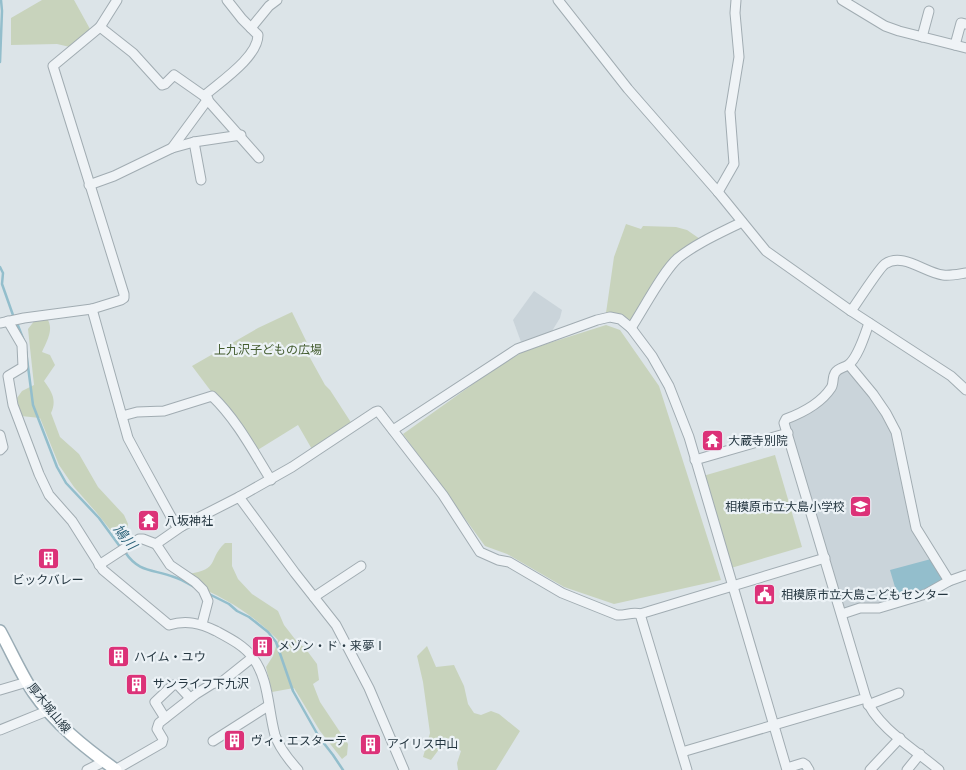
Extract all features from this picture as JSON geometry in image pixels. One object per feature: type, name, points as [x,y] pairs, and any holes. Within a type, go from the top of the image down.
[{"type":"main road","name":"厚木城山線","points":[[0,631],[27,682],[47,711],[70,735],[116,770]]},
{"type":"street","points":[[117,0],[100,27],[53,66],[124,298],[92,309],[6,321],[22,345],[23,367],[9,374],[8,379],[13,405],[29,450],[49,496],[72,522],[103,570],[168,625],[183,621],[202,624],[235,643],[253,657],[264,680],[268,706],[277,741],[298,770]]},
{"type":"street","points":[[172,148],[206,97],[243,63],[258,43],[258,36],[227,0]]},
{"type":"street","points":[[250,28],[269,6],[277,0]]},
{"type":"street","points":[[558,0],[628,89],[718,192],[766,251],[851,311],[951,376],[966,390]]},
{"type":"street","points":[[718,192],[734,164],[730,112],[740,57],[735,13],[736,0]]},
{"type":"street","points":[[842,0],[885,26],[966,48]]},
{"type":"street","points":[[922,37],[929,11]]},
{"type":"street","points":[[955,45],[961,23],[966,24]]},
{"type":"street","points":[[100,27],[133,53],[162,85],[174,75],[206,97],[259,158]]},
{"type":"street","points":[[89,185],[114,176],[172,148],[194,142],[241,135]]},
{"type":"street","points":[[194,142],[201,180]]},
{"type":"street","points":[[631,328],[677,259],[698,245],[742,222]]},
{"type":"street","points":[[851,311],[884,264],[906,261],[945,275],[966,272]]},
{"type":"street","points":[[92,309],[128,438],[173,522],[182,526]]},
{"type":"street","points":[[394,430],[517,349],[603,318],[620,319],[631,328],[652,356],[669,386],[689,437],[787,769],[803,763],[809,770]]},
{"type":"street","points":[[869,323],[860,347],[848,365],[841,367],[835,372],[833,386],[824,396],[784,422],[867,702],[884,724],[939,770]]},
{"type":"street","points":[[848,365],[882,407],[896,432],[916,528],[948,581]]},
{"type":"street","points":[[122,416],[137,412],[164,411],[212,396],[225,408],[271,480]]},
{"type":"street","points":[[156,544],[182,526],[271,480],[378,411],[442,495],[480,552],[509,562],[562,593],[617,615],[636,612],[640,614],[825,558]]},
{"type":"street","points":[[695,460],[788,433]]},
{"type":"street","points":[[0,435],[3,447],[0,450]]},
{"type":"street","points":[[239,497],[336,625],[354,658],[404,770]]},
{"type":"street","points":[[99,564],[141,538],[156,544],[170,565],[199,585],[205,594],[206,610],[202,624]]},
{"type":"street","points":[[314,597],[361,566]]},
{"type":"street","points":[[842,614],[860,608],[879,608],[926,594],[948,581],[966,575]]},
{"type":"street","points":[[640,614],[687,770]]},
{"type":"street","points":[[116,770],[162,743],[163,739],[157,726],[190,698],[212,684],[224,681],[253,657]]},
{"type":"street","points":[[0,690],[27,682]]},
{"type":"street","points":[[166,718],[155,702],[173,685],[178,685],[190,698]]},
{"type":"street","points":[[682,752],[774,724],[899,693]]},
{"type":"street","points":[[213,741],[268,706]]},
{"type":"street","points":[[0,730],[47,711]]},
{"type":"street","points":[[870,770],[900,738]]},
{"type":"street","points":[[906,770],[920,754]]},
{"type":"street","points":[[87,770],[99,764],[102,760]]},
{"type":"shaded area","points":[[534,291],[562,310],[560,318],[552,331],[521,342],[513,320]]},
{"type":"shaded area","name":"相模原市立大島小学校","points":[[850,369],[879,407],[893,433],[915,530],[943,578],[926,591],[881,604],[846,609],[787,423],[824,398],[839,371]]},
{"type":"green space","points":[[42,0],[74,0],[90,29],[70,47],[57,44],[11,45],[11,18]]},
{"type":"green space","points":[[626,224],[641,229],[643,226],[676,227],[687,230],[700,239],[689,245],[633,320],[606,313],[614,257]]},
{"type":"green space","name":"上九沢子どもの広場","points":[[292,312],[312,353],[309,356],[325,385],[352,424],[313,451],[298,425],[256,451],[192,366],[258,328]]},
{"type":"green space","points":[[46,317],[49,321],[50,330],[42,352],[50,355],[55,365],[44,381],[54,400],[51,413],[60,437],[79,454],[98,487],[124,515],[128,524],[126,533],[120,542],[74,487],[59,465],[40,418],[21,416],[17,398],[22,391],[34,385],[28,329],[35,320]]},
{"type":"green space","points":[[606,325],[620,330],[659,386],[721,580],[614,604],[564,587],[507,554],[485,546],[403,434],[497,367],[524,351]]},
{"type":"green space","points":[[775,455],[802,547],[731,568],[703,476]]},
{"type":"green space","points":[[225,543],[232,543],[232,566],[238,579],[252,594],[278,611],[284,625],[317,664],[319,680],[313,684],[320,702],[348,744],[347,755],[342,759],[320,731],[294,688],[272,692],[266,667],[273,656],[278,640],[238,608],[192,584],[188,574],[198,572],[209,566]]},
{"type":"green space","points":[[427,646],[436,667],[454,665],[464,686],[468,704],[474,713],[481,715],[491,711],[499,714],[520,731],[496,770],[458,770],[457,763],[461,751],[456,747],[440,748],[431,760],[423,757],[430,733],[423,682],[417,656]]},
{"type":"water","points":[[931,559],[943,578],[942,580],[926,591],[900,598],[890,570]]},
{"type":"waterway","name":"鳩川","points":[[0,62],[1,0]]},
{"type":"waterway","name":"鳩川","points":[[0,267],[3,273],[2,284],[14,318]]},
{"type":"waterway","name":"鳩川","points":[[17,323],[24,341]]},
{"type":"waterway","name":"鳩川","points":[[26,351],[33,405],[57,467],[66,483],[99,518],[121,548]]},
{"type":"waterway","name":"鳩川","points":[[125,552],[130,559],[141,567],[177,578],[196,588]]},
{"type":"waterway","name":"鳩川","points":[[207,593],[249,617],[268,632],[276,642],[293,691],[319,737],[343,770]]},
{"type":"place","name":"大蔵寺別院","points":[[712,441]]},
{"type":"place","name":"相模原市立大島小学校","points":[[861,507]]},
{"type":"place","name":"八坂神社","points":[[149,521]]},
{"type":"place","name":"ビックバレー","points":[[48,559]]},
{"type":"place","name":"相模原市立大島こどもセンター","points":[[765,595]]},
{"type":"place","name":"メゾン・ド・来夢Ⅰ","points":[[262,646]]},
{"type":"place","name":"ハイム・ユウ","points":[[118,657]]},
{"type":"place","name":"サンライフ下九沢","points":[[137,684]]},
{"type":"place","name":"ヴィ・エスターテ","points":[[235,741]]},
{"type":"place","name":"アイリス中山","points":[[371,744]]}]
